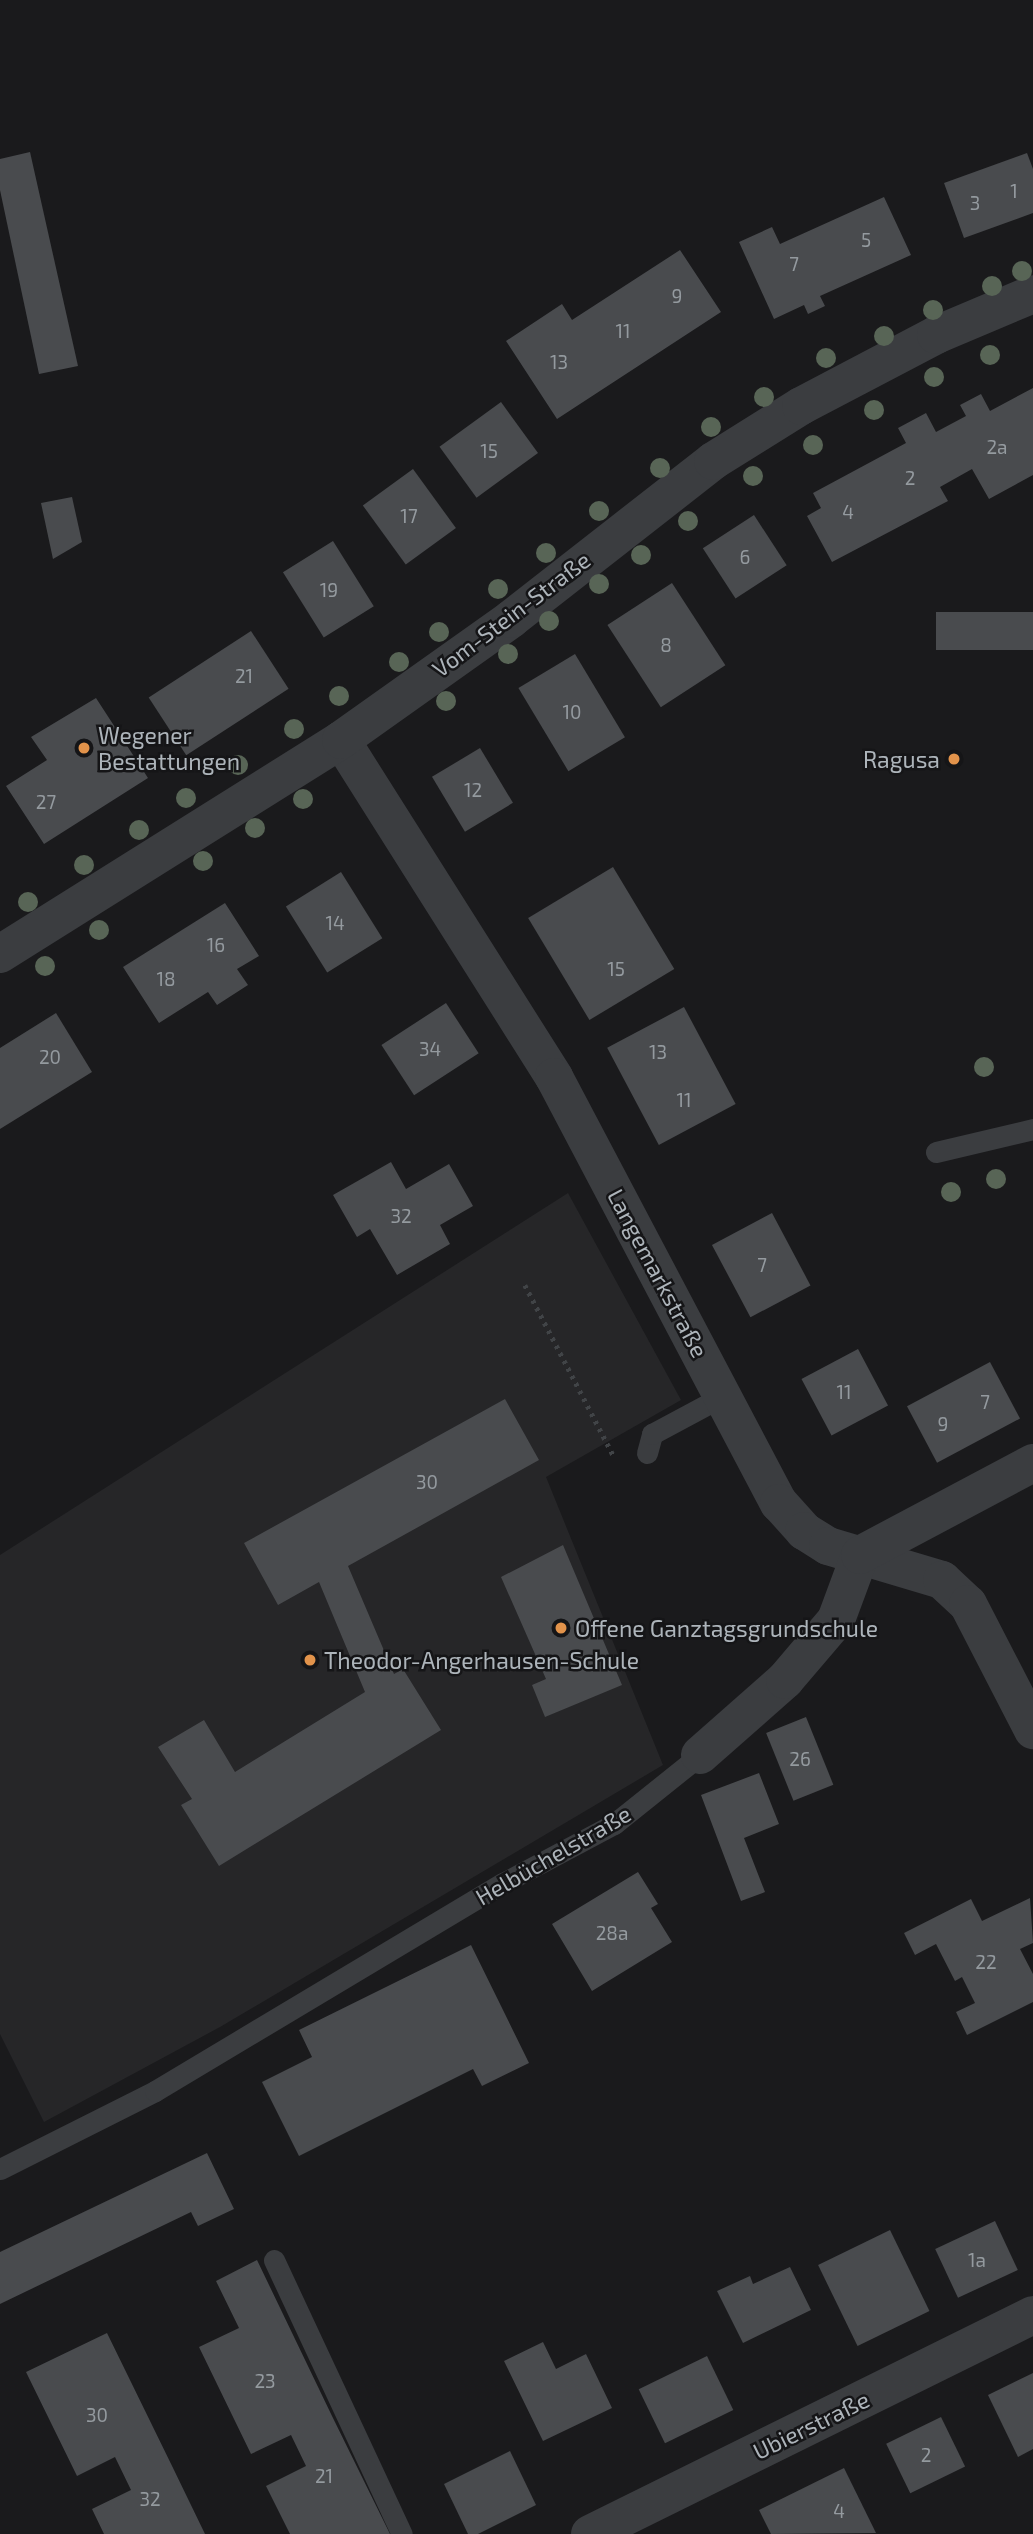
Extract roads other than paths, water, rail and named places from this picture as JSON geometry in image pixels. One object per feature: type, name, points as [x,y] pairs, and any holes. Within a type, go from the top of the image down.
[{"type":"street","name":"Vom-Stein-Straße","points":[[0,954],[341,740],[511,619],[624,527],[713,461],[801,406],[936,335],[1033,294]]},
{"type":"street","name":"Langemarkstraße","points":[[341,740],[554,1077],[779,1503],[804,1531],[828,1546],[942,1580],[968,1604],[1033,1730]]},
{"type":"street","points":[[860,1555],[1033,1463]]},
{"type":"street","name":"Helbüchelstraße","points":[[700,1755],[785,1679],[836,1620],[860,1555]]},
{"type":"street","name":"Ubierstraße","points":[[590,2534],[1033,2315]]},
{"type":"lane","points":[[936,1153],[1033,1129]]},
{"type":"lane","points":[[647,1453],[652,1434],[723,1396]]},
{"type":"lane","name":"Helbüchelstraße","points":[[0,2169],[155,2091],[503,1883],[614,1824],[700,1755]]},
{"type":"lane","points":[[274,2260],[402,2534]]},
{"type":"place","name":"Wegener Bestattungen","points":[[84,748]]},
{"type":"place","name":"Ragusa","points":[[954,759]]},
{"type":"place","name":"Offene Ganztagsgrundschule","points":[[561,1628]]},
{"type":"place","name":"Theodor-Angerhausen-Schule","points":[[310,1660]]}]
